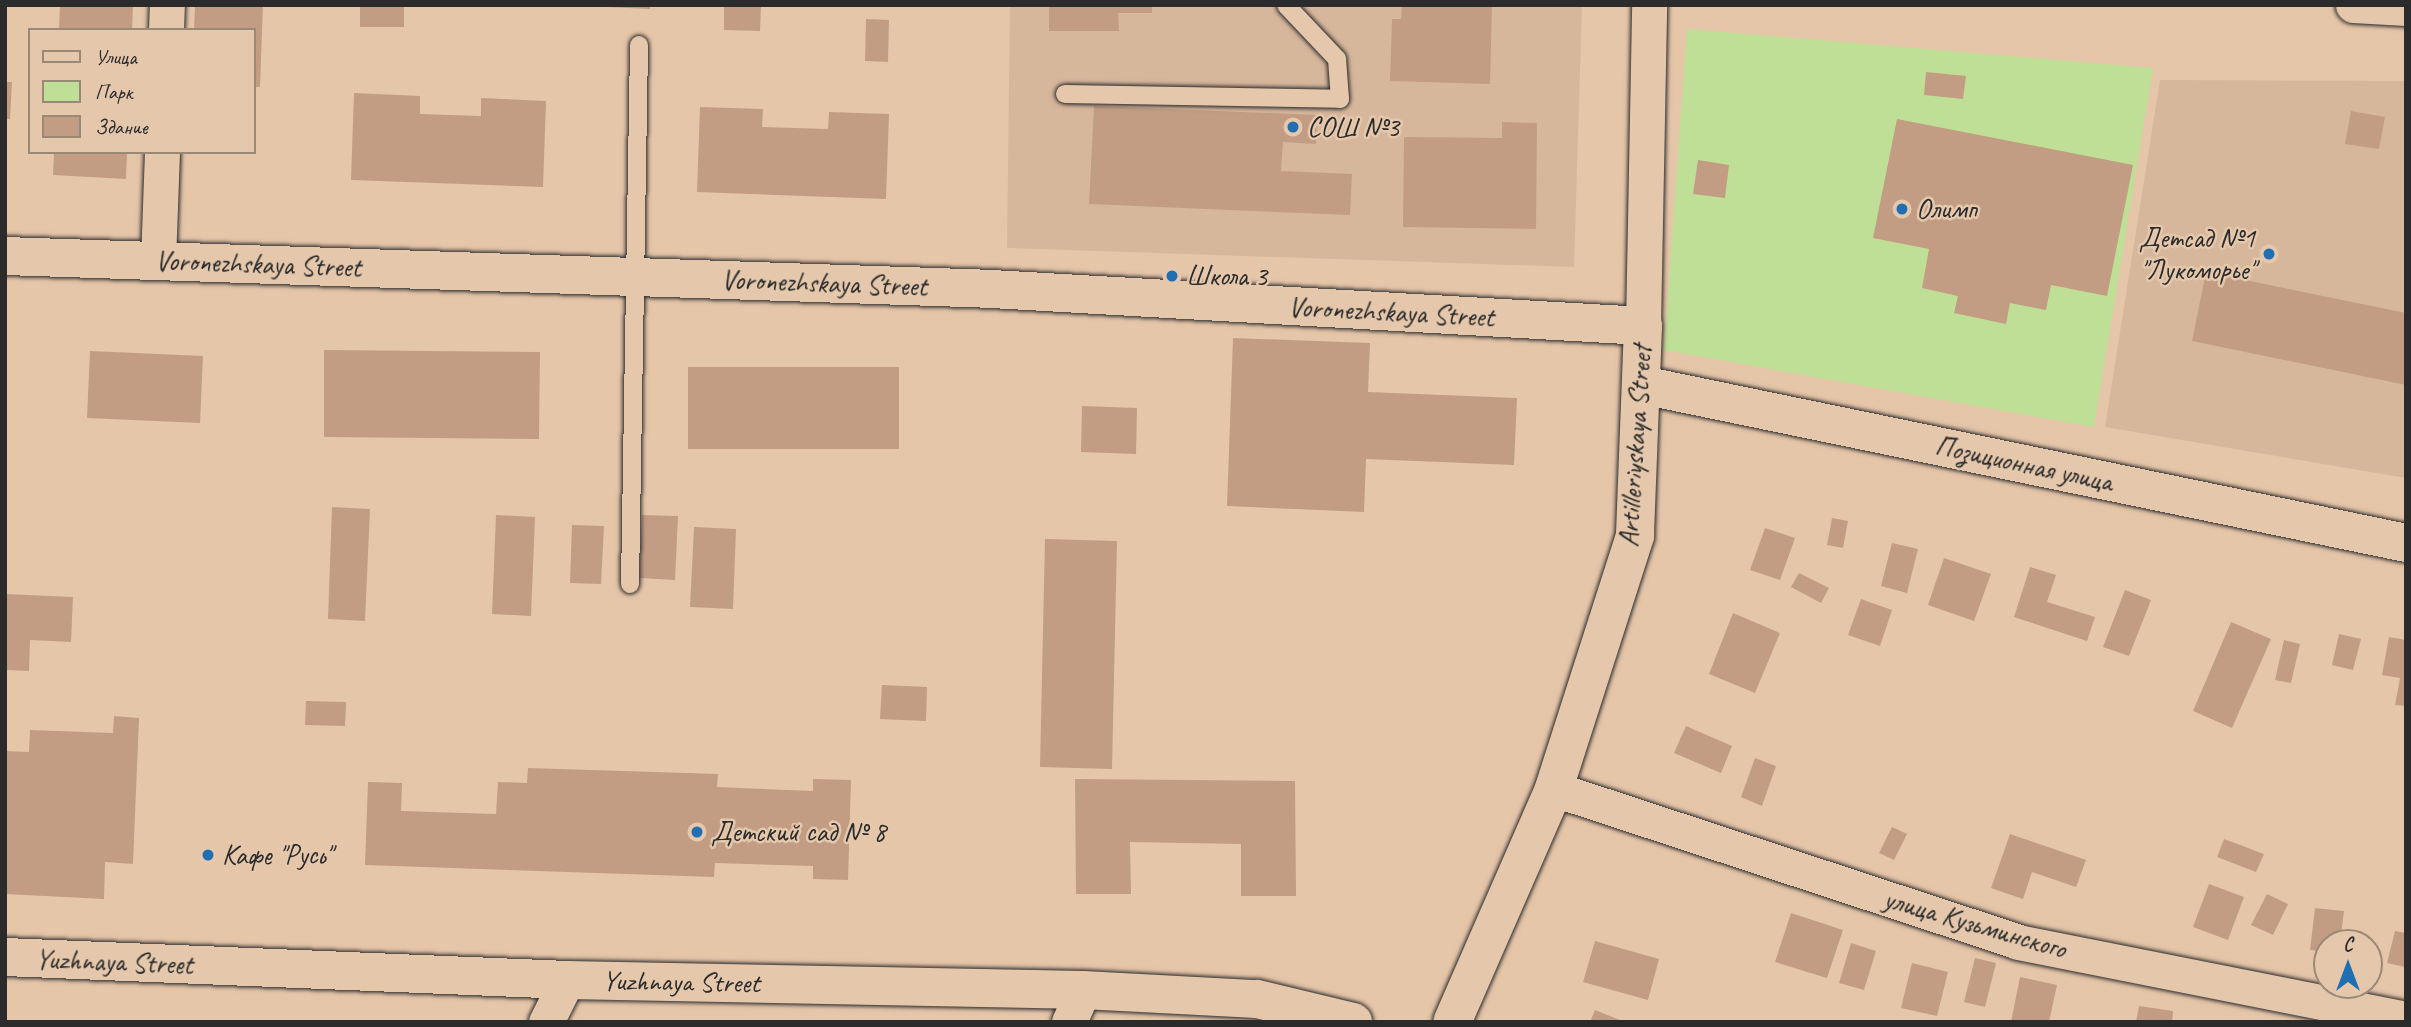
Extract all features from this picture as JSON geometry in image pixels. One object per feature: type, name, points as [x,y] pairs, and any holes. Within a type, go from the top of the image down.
[{"type":"street","points":[[166,28],[167,5]]},
{"type":"street","name":"Artilleriyskaya Street","points":[[1452,1022],[1554,789],[1635,536],[1642,385],[1649,5]]},
{"type":"street","points":[[2353,5],[2406,8]]},
{"type":"street","points":[[158,261],[162,154]]},
{"type":"street","name":"Voronezhskaya Street","points":[[5,256],[992,289],[1643,326]]},
{"type":"street","name":"Позиционная улица","points":[[1642,385],[2406,543]]},
{"type":"street","name":"улица Кузьминского","points":[[1554,789],[2018,942],[2406,1019]]},
{"type":"street","name":"Yuzhnaya Street","points":[[5,957],[566,980],[1076,1006],[1257,999],[1353,1022]]},
{"type":"street","points":[[546,1022],[566,980]]},
{"type":"lane","points":[[1065,94],[1340,99],[1337,59],[1286,5]]},
{"type":"lane","points":[[630,584],[639,45]]},
{"type":"shaded area","name":"СОШ №3","points":[[1010,5],[1582,5],[1574,267],[1007,248]]},
{"type":"shaded area","name":"Детсад №1 \"Лукоморье\"","points":[[2160,80],[2406,81],[2406,478],[2105,427]]},
{"type":"green space","name":"Олимп","points":[[1687,29],[2153,68],[2094,427],[1664,350]]},
{"type":"building","points":[[60,5],[133,5],[132,28],[59,28]]},
{"type":"building","points":[[195,5],[263,5],[260,87],[256,87],[256,28],[194,28]]},
{"type":"building","points":[[360,5],[404,5],[404,27],[360,27]]},
{"type":"building","points":[[650,5],[650,9],[606,7]]},
{"type":"building","points":[[724,5],[761,5],[760,31],[724,30]]},
{"type":"building","points":[[1049,5],[1152,5],[1152,13],[1118,13],[1119,31],[1049,31]]},
{"type":"building","points":[[1402,5],[1492,5],[1490,84],[1390,81],[1392,19],[1401,19]]},
{"type":"building","points":[[866,19],[889,20],[888,62],[865,61]]},
{"type":"building","points":[[1926,72],[1966,76],[1963,99],[1924,95]]},
{"type":"building","points":[[5,82],[12,82],[10,119],[5,119]]},
{"type":"building","points":[[354,93],[420,96],[420,114],[481,116],[481,98],[546,101],[543,187],[351,180]]},
{"type":"building","points":[[1094,106],[1317,115],[1316,144],[1283,142],[1281,171],[1352,174],[1350,215],[1089,204]]},
{"type":"building","points":[[700,107],[763,109],[762,127],[828,129],[829,112],[889,114],[886,199],[697,192]]},
{"type":"building","points":[[2351,111],[2385,117],[2379,149],[2345,144]]},
{"type":"building","points":[[1897,119],[2133,165],[2107,296],[2051,285],[2046,310],[2010,303],[2006,324],[1954,313],[1958,296],[1922,288],[1929,249],[1873,238]]},
{"type":"building","points":[[1502,122],[1537,123],[1536,229],[1403,227],[1404,137],[1502,138]]},
{"type":"building","points":[[54,154],[127,154],[126,179],[53,175]]},
{"type":"building","points":[[1698,160],[1729,165],[1725,198],[1693,194]]},
{"type":"building","points":[[2206,272],[2406,313],[2406,385],[2192,341]]},
{"type":"building","points":[[1233,338],[1370,343],[1368,392],[1517,398],[1514,465],[1366,459],[1364,512],[1227,506]]},
{"type":"building","points":[[324,350],[540,352],[539,439],[324,437]]},
{"type":"building","points":[[90,351],[203,356],[200,423],[87,418]]},
{"type":"building","points":[[688,367],[899,367],[899,449],[688,449]]},
{"type":"building","points":[[1082,406],[1137,408],[1136,454],[1081,452]]},
{"type":"building","points":[[332,507],[370,509],[365,621],[328,619]]},
{"type":"building","points":[[496,515],[535,517],[531,616],[492,614]]},
{"type":"building","points":[[642,515],[678,516],[675,580],[639,578]]},
{"type":"building","points":[[1832,518],[1848,521],[1843,548],[1827,545]]},
{"type":"building","points":[[572,525],[604,526],[601,584],[570,583]]},
{"type":"building","points":[[694,527],[736,529],[733,609],[690,607]]},
{"type":"building","points":[[1765,528],[1795,538],[1780,580],[1750,570]]},
{"type":"building","points":[[1045,539],[1117,541],[1112,769],[1040,767]]},
{"type":"building","points":[[1892,543],[1918,549],[1907,593],[1881,586]]},
{"type":"building","points":[[1944,558],[1991,574],[1974,621],[1928,605]]},
{"type":"building","points":[[2030,567],[2056,575],[2047,602],[2095,617],[2087,641],[2014,617]]},
{"type":"building","points":[[1799,573],[1829,588],[1821,603],[1791,587]]},
{"type":"building","points":[[2125,590],[2151,600],[2129,656],[2103,647]]},
{"type":"building","points":[[5,594],[73,597],[71,642],[30,640],[29,671],[5,670]]},
{"type":"building","points":[[1861,599],[1892,610],[1880,646],[1848,635]]},
{"type":"building","points":[[1733,613],[1780,633],[1755,693],[1709,674]]},
{"type":"building","points":[[2231,622],[2271,639],[2232,728],[2193,711]]},
{"type":"building","points":[[2339,634],[2361,639],[2353,670],[2332,665]]},
{"type":"building","points":[[2389,637],[2406,640],[2406,706],[2395,705],[2400,678],[2382,675]]},
{"type":"building","points":[[2284,640],[2300,644],[2291,683],[2275,680]]},
{"type":"building","points":[[882,685],[927,687],[926,721],[880,719]]},
{"type":"building","points":[[306,701],[346,702],[345,726],[305,725]]},
{"type":"building","points":[[114,716],[139,718],[133,864],[105,862],[104,899],[5,894],[5,751],[29,752],[30,730],[113,733]]},
{"type":"building","points":[[1686,726],[1732,746],[1721,773],[1674,753]]},
{"type":"building","points":[[1755,758],[1776,766],[1762,806],[1741,797]]},
{"type":"building","points":[[528,768],[718,774],[717,787],[813,791],[813,779],[851,780],[848,880],[813,879],[813,866],[715,863],[714,877],[365,865],[368,782],[402,783],[401,811],[496,814],[498,782],[527,783]]},
{"type":"building","points":[[1075,779],[1295,781],[1296,896],[1241,896],[1241,844],[1130,842],[1131,894],[1076,894]]},
{"type":"building","points":[[1892,827],[1907,834],[1894,860],[1879,853]]},
{"type":"building","points":[[2010,834],[2086,860],[2076,887],[2032,872],[2023,899],[1991,888]]},
{"type":"building","points":[[2224,839],[2264,854],[2256,872],[2217,857]]},
{"type":"building","points":[[2209,884],[2244,897],[2228,940],[2193,927]]},
{"type":"building","points":[[2267,894],[2288,904],[2273,935],[2251,925]]},
{"type":"building","points":[[2315,908],[2344,911],[2342,929],[2313,929],[2313,950],[2310,950]]},
{"type":"building","points":[[1791,913],[1843,930],[1827,978],[1775,962]]},
{"type":"building","points":[[2395,931],[2406,933],[2405,967],[2387,963]]},
{"type":"building","points":[[1595,941],[1659,959],[1648,1000],[1583,982]]},
{"type":"building","points":[[1851,943],[1876,951],[1864,990],[1839,983]]},
{"type":"building","points":[[1975,958],[1996,963],[1985,1007],[1964,1002]]},
{"type":"building","points":[[1912,963],[1948,972],[1937,1016],[1901,1008]]},
{"type":"building","points":[[2020,977],[2057,985],[2049,1022],[2011,1022]]},
{"type":"building","points":[[2139,1006],[2173,1011],[2172,1022],[2136,1022]]},
{"type":"building","points":[[1595,1010],[1625,1022],[1590,1022]]},
{"type":"place","name":"СОШ №3","points":[[1293,127]]},
{"type":"place","name":"Олимп","points":[[1902,209]]},
{"type":"place","name":"Детсад №1 \"Лукоморье\"","points":[[2269,254]]},
{"type":"place","name":"Школа 3","points":[[1172,276]]},
{"type":"place","name":"Детский сад № 8","points":[[697,832]]},
{"type":"place","name":"Кафе \"Русь\"","points":[[208,855]]}]
